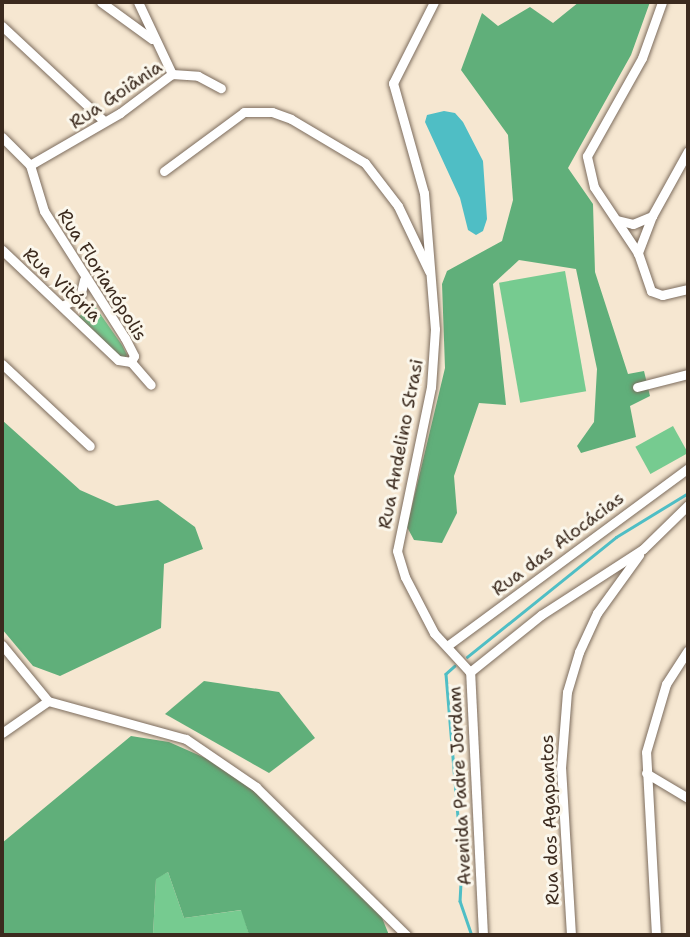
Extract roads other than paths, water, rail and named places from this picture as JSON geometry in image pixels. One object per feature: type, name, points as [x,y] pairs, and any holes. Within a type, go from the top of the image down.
[{"type":"street","points":[[101,2],[154,40]]},
{"type":"street","points":[[138,2],[172,74]]},
{"type":"street","name":"Rua Andelino Strasi","points":[[434,2],[395,74],[393,89],[420,176],[431,276],[435,364],[397,551],[425,616],[470,672]]},
{"type":"street","points":[[662,2],[642,58],[587,156],[594,187],[638,253],[648,288],[667,294],[688,289]]},
{"type":"street","points":[[2,26],[104,121]]},
{"type":"street","name":"Rua Goiânia","points":[[30,165],[104,121],[172,74],[198,76],[221,88]]},
{"type":"street","points":[[164,171],[244,112],[272,112],[291,119],[365,163],[397,206],[431,276]]},
{"type":"street","name":"Rua Florianópolis","points":[[2,137],[30,165],[44,211],[84,278],[125,338],[132,360]]},
{"type":"street","points":[[638,253],[652,216],[688,151]]},
{"type":"street","points":[[617,220],[633,224],[652,216]]},
{"type":"street","name":"Rua Vitória","points":[[2,250],[118,360],[132,360]]},
{"type":"street","points":[[62,306],[80,297],[84,278]]},
{"type":"street","points":[[132,360],[151,385]]},
{"type":"street","points":[[2,364],[90,446]]},
{"type":"street","points":[[637,387],[688,374]]},
{"type":"street","name":"Rua das Alocácias","points":[[447,646],[688,468]]},
{"type":"street","points":[[643,549],[688,505]]},
{"type":"street","name":"Avenida Padre Jordam","points":[[483,935],[470,672],[506,640],[643,549]]},
{"type":"street","name":"Rua dos Agapantos","points":[[571,935],[561,768],[563,715],[579,652],[613,589],[643,549]]},
{"type":"street","points":[[600,577],[613,589]]},
{"type":"street","points":[[2,645],[48,701],[169,732],[211,753],[297,824],[406,935]]},
{"type":"street","points":[[656,935],[646,773],[647,736],[655,709],[688,650]]},
{"type":"street","points":[[2,733],[48,701]]},
{"type":"street","points":[[646,773],[688,798]]},
{"type":"water","points":[[444,111],[455,113],[463,122],[483,161],[487,219],[483,231],[476,235],[468,230],[460,198],[425,122],[427,115]]},
{"type":"waterway","points":[[467,657],[616,537],[688,493]]},
{"type":"waterway","points":[[455,666],[446,674],[462,864],[460,901],[472,935]]}]
